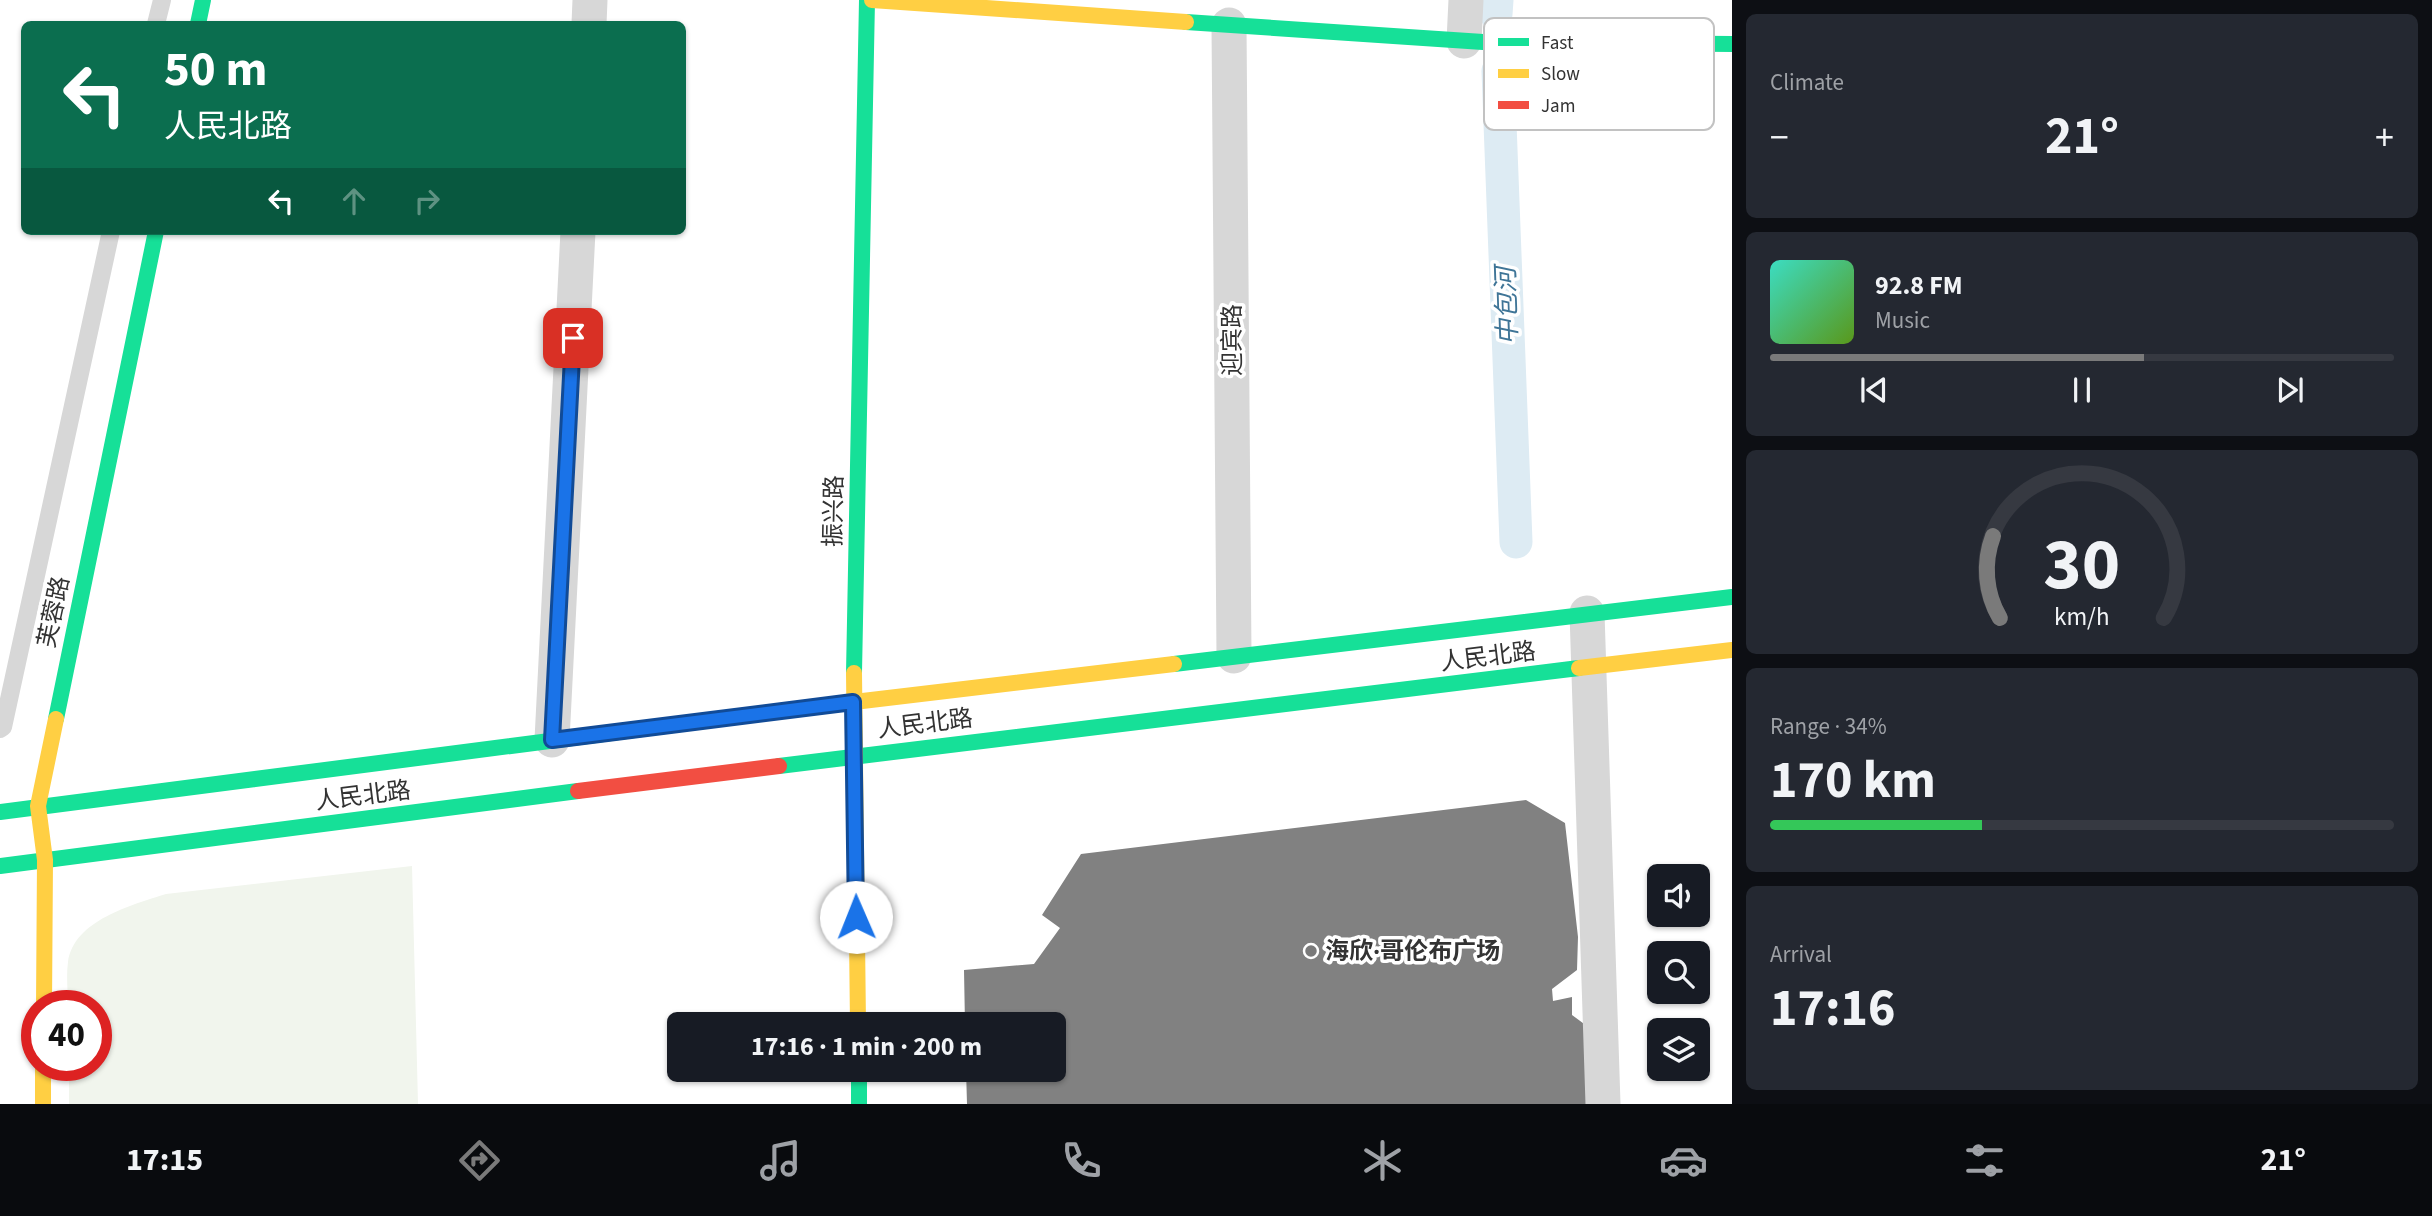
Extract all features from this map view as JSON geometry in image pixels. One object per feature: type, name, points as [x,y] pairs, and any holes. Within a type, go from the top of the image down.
[{"type":"main road","points":[[199,21],[203,0]]},
{"type":"main road","points":[[870,0],[1484,41]]},
{"type":"main road","name":"振兴路","points":[[858,1012],[853,702],[870,0]]},
{"type":"main road","points":[[1714,44],[1732,44]]},
{"type":"main road","name":"芙蓉路","points":[[44,990],[45,860],[38,806],[155,235]]},
{"type":"main road","name":"人民北路","points":[[0,811],[853,702],[1732,597]]},
{"type":"main road","name":"人民北路","points":[[0,866],[853,756],[1732,650]]},
{"type":"main road","points":[[43,1081],[43,1104]]},
{"type":"main road","points":[[859,1082],[859,1104]]},
{"type":"street","points":[[589,21],[590,0]]},
{"type":"street","points":[[1464,41],[1466,0]]},
{"type":"street","name":"迎宾路","points":[[1229,24],[1234,656]]},
{"type":"street","points":[[552,740],[578,235]]},
{"type":"street","points":[[1587,613],[1603,1104]]},
{"type":"lane","points":[[157,21],[162,0]]},
{"type":"lane","points":[[0,729],[3,727],[110,235]]},
{"type":"shaded area","points":[[412,866],[418,1104],[69,1104],[69,1081],[112,1081],[112,990],[67,990],[68,962],[73,947],[81,935],[106,916],[166,894]]},
{"type":"building","name":"海欣·哥伦布广场","points":[[1526,800],[1565,823],[1578,937],[1577,970],[1552,989],[1553,1001],[1572,997],[1572,1015],[1591,1029],[1594,1104],[967,1104],[966,1082],[1066,1082],[1066,1012],[965,1012],[964,970],[1034,964],[1060,928],[1042,915],[1081,854]]},
{"type":"waterway","name":"中包河","points":[[1496,14],[1497,0]]},
{"type":"waterway","name":"中包河","points":[[1500,130],[1516,542]]},
{"type":"traffic: fast","points":[[199,21],[203,0]]},
{"type":"traffic: fast","points":[[854,673],[867,0]]},
{"type":"traffic: fast","points":[[1186,22],[1484,42]]},
{"type":"traffic: fast","points":[[1714,44],[1732,44]]},
{"type":"traffic: fast","points":[[56,719],[155,235]]},
{"type":"traffic: fast","points":[[1174,664],[1732,597]]},
{"type":"traffic: fast","points":[[779,766],[1579,668]]},
{"type":"traffic: fast","points":[[0,812],[812,707]]},
{"type":"traffic: fast","points":[[0,866],[578,791]]},
{"type":"traffic: fast","points":[[859,1082],[859,1104]]},
{"type":"traffic: slow","points":[[872,0],[1186,22]]},
{"type":"traffic: slow","points":[[1579,668],[1732,650]]},
{"type":"traffic: slow","points":[[812,707],[1174,664]]},
{"type":"traffic: slow","points":[[854,673],[858,1012]]},
{"type":"traffic: slow","points":[[44,990],[45,860],[38,806],[56,719]]},
{"type":"traffic: slow","points":[[43,1081],[43,1104]]},
{"type":"traffic: jam","points":[[578,791],[779,766]]},
{"type":"place","name":"海欣·哥伦布广场","points":[[1311,951]]},
{"type":"route","points":[[573,338],[552,740],[853,702],[856,917]]}]
